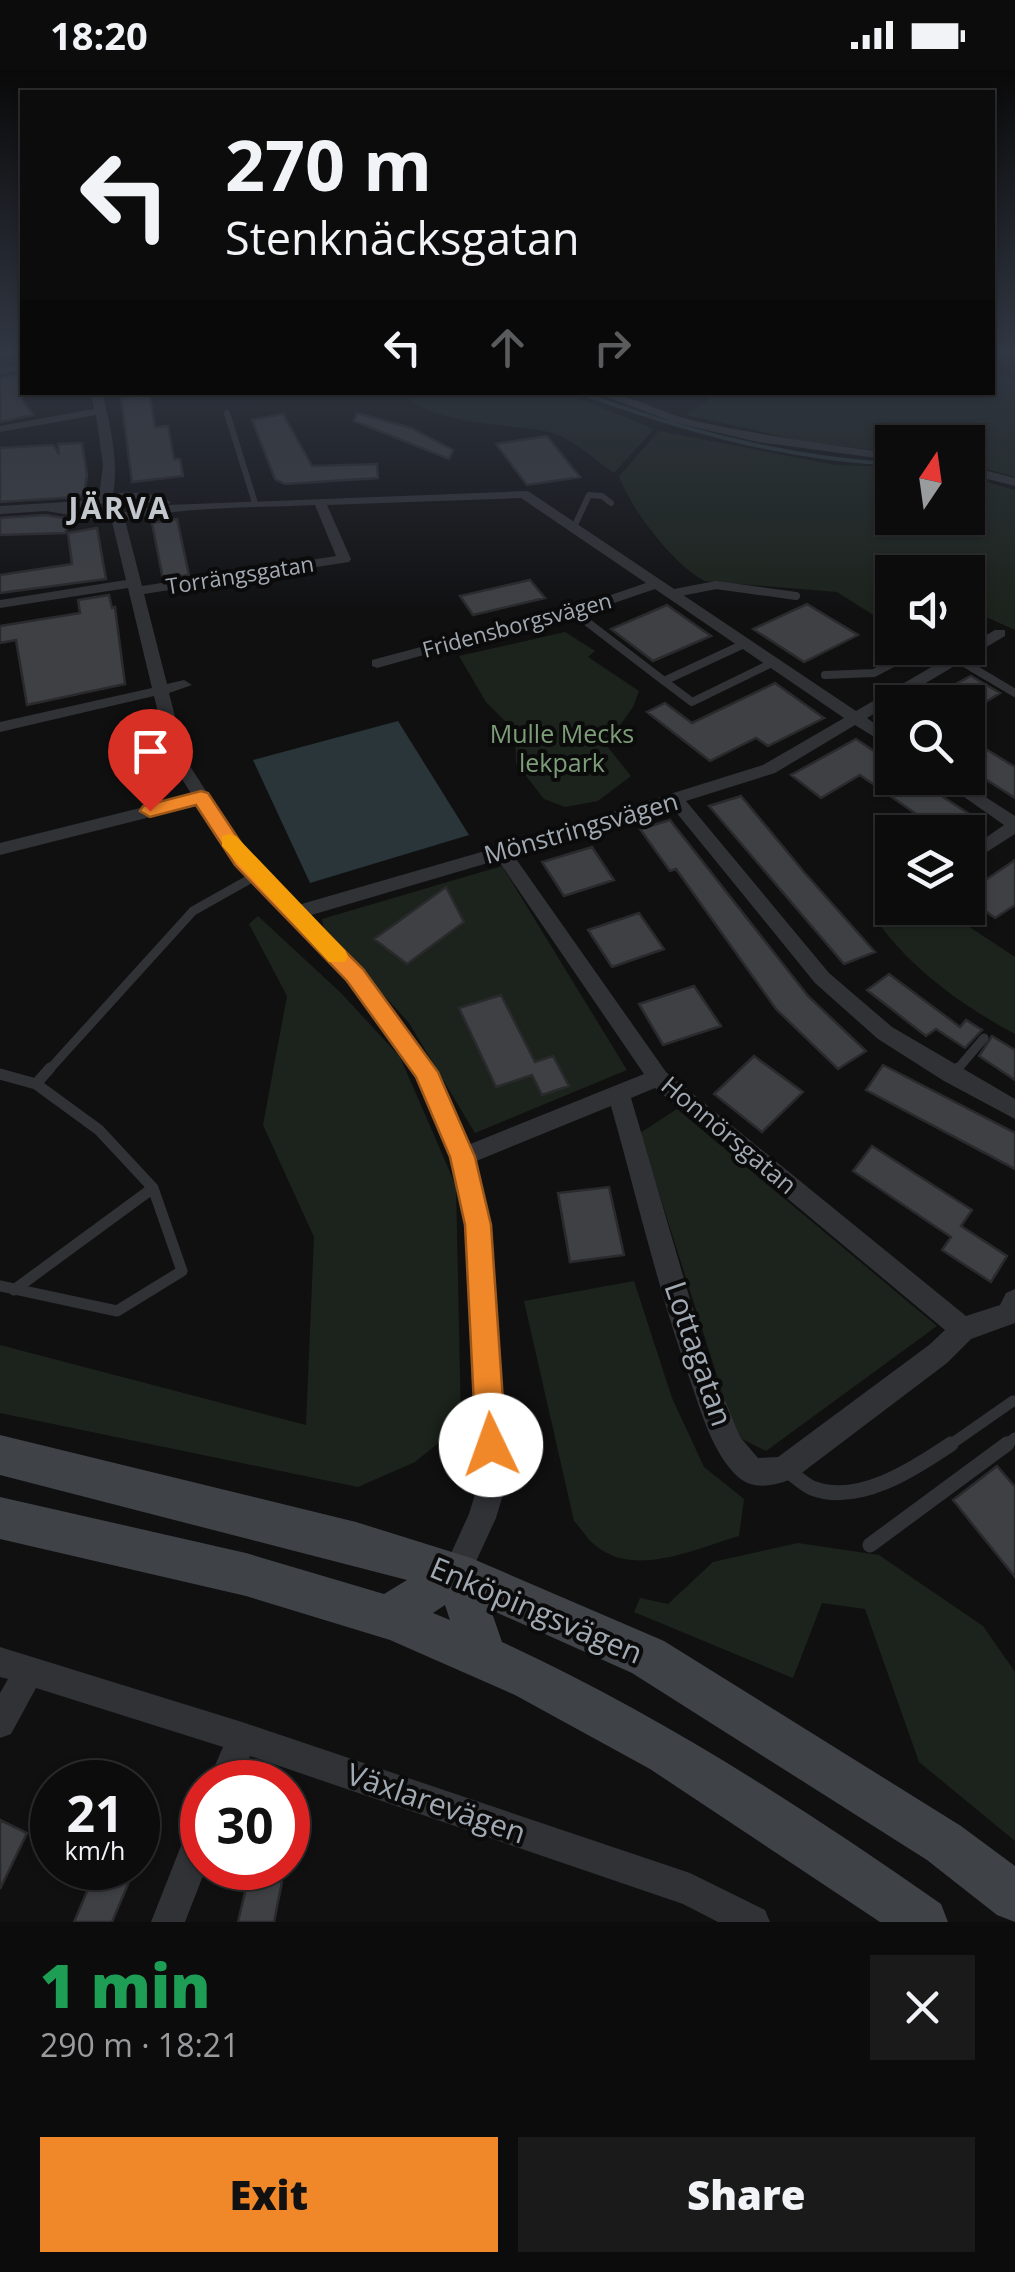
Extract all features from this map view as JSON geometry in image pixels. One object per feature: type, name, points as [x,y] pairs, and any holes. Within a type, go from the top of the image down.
[{"type":"main road","name":"Enköpingsvägen","points":[[0,1455],[356,1543],[456,1573],[648,1657],[944,1843],[1015,1897]]},
{"type":"main road","points":[[0,1518],[250,1576],[388,1617],[484,1657],[632,1732],[780,1820],[923,1922]]},
{"type":"main road","points":[[388,1617],[456,1573],[484,1657]]},
{"type":"street","points":[[103,439],[158,691],[178,760],[242,860],[355,975],[426,1072],[462,1157],[478,1225],[493,1481],[482,1518],[456,1573]]},
{"type":"street","points":[[761,439],[875,456]]},
{"type":"street","points":[[985,474],[1012,481]]},
{"type":"street","name":"Fridensborgsvägen","points":[[118,518],[217,505],[513,492],[538,500],[875,732]]},
{"type":"street","points":[[115,499],[144,506],[136,513]]},
{"type":"street","name":"Fridensborgsvägen","points":[[0,510],[51,509],[115,499],[217,505]]},
{"type":"street","name":"Torrängsgatan","points":[[0,604],[344,558],[321,505]]},
{"type":"street","name":"Fridensborgsvägen","points":[[378,663],[437,648],[446,641],[663,589]]},
{"type":"street","points":[[985,642],[1000,633]]},
{"type":"street","points":[[858,720],[868,709],[944,665]]},
{"type":"street","points":[[0,727],[184,685]]},
{"type":"street","name":"Mönstringsvägen","points":[[294,913],[770,769],[858,720]]},
{"type":"street","points":[[970,795],[1015,825],[985,846]]},
{"type":"street","points":[[0,849],[201,798]]},
{"type":"street","points":[[676,800],[822,978],[885,1033],[951,1076],[1015,1110]]},
{"type":"street","name":"Honnörsgatan","points":[[502,852],[658,1078],[963,1329]]},
{"type":"street","points":[[462,1157],[658,1078]]},
{"type":"street","name":"Lottagatan","points":[[619,1095],[706,1391],[730,1447],[754,1472],[785,1468]]},
{"type":"street","points":[[785,1468],[938,1354],[963,1329],[1008,1314],[1015,1301]]},
{"type":"street","points":[[0,1723],[15,1667]]},
{"type":"street","name":"Växlarevägen","points":[[15,1667],[242,1738],[690,1890],[753,1922]]},
{"type":"street","points":[[233,1760],[242,1738]]},
{"type":"street","points":[[168,1922],[181,1890]]},
{"type":"lane","points":[[235,439],[255,503]]},
{"type":"lane","points":[[575,525],[589,495],[602,496],[611,503]]},
{"type":"lane","points":[[663,589],[741,586],[796,596]]},
{"type":"lane","points":[[574,612],[692,702],[772,663]]},
{"type":"lane","points":[[664,681],[744,644]]},
{"type":"lane","points":[[825,676],[883,671],[894,665]]},
{"type":"lane","points":[[968,665],[1015,693]]},
{"type":"lane","points":[[36,1084],[193,910],[257,875]]},
{"type":"lane","points":[[951,1076],[984,1038]]},
{"type":"lane","points":[[0,1074],[36,1084],[99,1130],[153,1188],[182,1271],[117,1311],[7,1288]]},
{"type":"lane","points":[[7,1288],[153,1188]]},
{"type":"lane","points":[[785,1468],[798,1483],[844,1495],[890,1481],[1013,1401]]},
{"type":"lane","points":[[870,1545],[1015,1438]]},
{"type":"green space","points":[[567,439],[645,439],[614,473]]},
{"type":"green space","points":[[652,439],[703,439],[835,465],[875,466],[875,535],[985,535],[985,482],[1015,490],[1015,630],[985,618],[985,555],[875,555],[875,616],[837,592],[705,581],[680,563],[654,535],[619,476]]},
{"type":"green space","points":[[795,439],[875,439],[875,450],[806,442]]},
{"type":"green space","points":[[985,439],[1015,439],[1015,477],[985,469]]},
{"type":"green space","name":"Mulle Mecks lekpark","points":[[565,632],[595,651],[588,657],[639,691],[633,707],[606,745],[631,776],[598,801],[565,807],[544,799],[516,763],[515,731],[486,702],[459,656]]},
{"type":"green space","points":[[502,866],[627,1070],[475,1133],[409,1023],[324,929],[322,919]]},
{"type":"green space","points":[[258,916],[341,993],[400,1057],[456,1186],[461,1425],[415,1462],[358,1487],[0,1413],[0,1345],[306,1425],[314,1237],[263,1125],[287,996],[249,924]]},
{"type":"green space","points":[[880,925],[967,925],[1015,957],[1015,1034],[957,998],[920,969]]},
{"type":"green space","points":[[677,1109],[937,1326],[766,1451],[736,1436],[640,1133]]},
{"type":"green space","points":[[634,1281],[672,1398],[704,1467],[744,1499],[739,1536],[647,1560],[611,1555],[592,1543],[574,1521],[524,1301]]},
{"type":"green space","points":[[798,1543],[879,1555],[983,1626],[1015,1672],[1015,1841],[919,1762],[865,1609],[822,1603],[793,1678],[634,1612],[640,1598],[668,1604],[713,1562]]},
{"type":"shaded area","points":[[398,721],[469,835],[310,883],[253,760]]},
{"type":"building","points":[[126,439],[170,439],[183,476],[132,482]]},
{"type":"building","points":[[260,439],[297,439],[312,466],[377,464],[378,478],[285,484],[275,479]]},
{"type":"building","points":[[400,439],[433,439],[453,450],[449,459]]},
{"type":"building","points":[[550,439],[580,477],[527,485],[496,444]]},
{"type":"building","points":[[82,443],[87,475],[84,494],[0,502],[0,448],[53,445],[59,454],[58,444]]},
{"type":"building","points":[[46,515],[70,519],[65,533],[0,535],[0,518]]},
{"type":"building","points":[[177,519],[189,575],[163,579],[152,523]]},
{"type":"building","points":[[97,528],[106,579],[0,593],[0,575],[72,564],[68,533]]},
{"type":"building","points":[[530,580],[545,598],[473,615],[460,596]]},
{"type":"building","points":[[109,595],[112,608],[115,607],[125,684],[27,705],[16,640],[0,643],[0,626],[80,613],[78,600]]},
{"type":"building","points":[[807,604],[858,635],[804,662],[753,629]]},
{"type":"building","points":[[667,605],[711,636],[653,661],[611,629]]},
{"type":"building","points":[[971,676],[1000,693],[985,702],[985,685],[954,685]]},
{"type":"building","points":[[775,683],[824,718],[768,746],[756,738],[710,761],[647,712],[665,703],[692,723]]},
{"type":"building","points":[[856,739],[875,752],[875,785],[860,775],[821,798],[791,775]]},
{"type":"building","points":[[985,748],[1015,767],[1015,798],[985,779]]},
{"type":"building","points":[[889,795],[940,795],[971,815],[918,815]]},
{"type":"building","points":[[741,796],[875,952],[844,964],[709,806]]},
{"type":"building","points":[[670,820],[808,996],[866,1051],[838,1069],[776,1009],[676,869],[670,871],[640,829]]},
{"type":"building","points":[[592,847],[614,880],[564,896],[542,862]]},
{"type":"building","points":[[1015,860],[1015,905],[995,918],[985,911],[985,880]]},
{"type":"building","points":[[446,887],[464,922],[407,964],[374,939]]},
{"type":"building","points":[[639,913],[664,949],[612,967],[588,930]]},
{"type":"building","points":[[889,974],[960,1027],[966,1020],[982,1030],[965,1048],[936,1029],[926,1036],[867,990]]},
{"type":"building","points":[[694,986],[721,1026],[663,1045],[639,1004]]},
{"type":"building","points":[[501,995],[535,1062],[553,1056],[569,1086],[542,1095],[532,1075],[496,1087],[459,1008]]},
{"type":"building","points":[[992,1036],[1015,1050],[1015,1080],[979,1056]]},
{"type":"building","points":[[754,1056],[803,1092],[762,1132],[714,1094]]},
{"type":"building","points":[[883,1065],[1015,1133],[1015,1169],[866,1090]]},
{"type":"building","points":[[872,1146],[972,1210],[961,1226],[1007,1256],[991,1282],[942,1250],[951,1237],[853,1171]]},
{"type":"building","points":[[609,1187],[624,1255],[570,1262],[558,1193]]},
{"type":"building","points":[[997,1466],[1015,1487],[1015,1577],[953,1500]]},
{"type":"building","points":[[0,1820],[27,1833],[0,1889]]},
{"type":"building","points":[[88,1890],[126,1890],[112,1922],[74,1922]]},
{"type":"building","points":[[245,1890],[280,1890],[274,1922],[238,1922]]},
{"type":"waterway","points":[[731,439],[811,456],[875,463]]},
{"type":"slow traffic","points":[[229,841],[242,860],[337,956]]},
{"type":"district","name":"JÄRVA","points":[[120,509]]},
{"type":"route","points":[[150,811],[201,798],[242,860],[355,975],[426,1072],[462,1157],[478,1225],[491,1445]]}]
